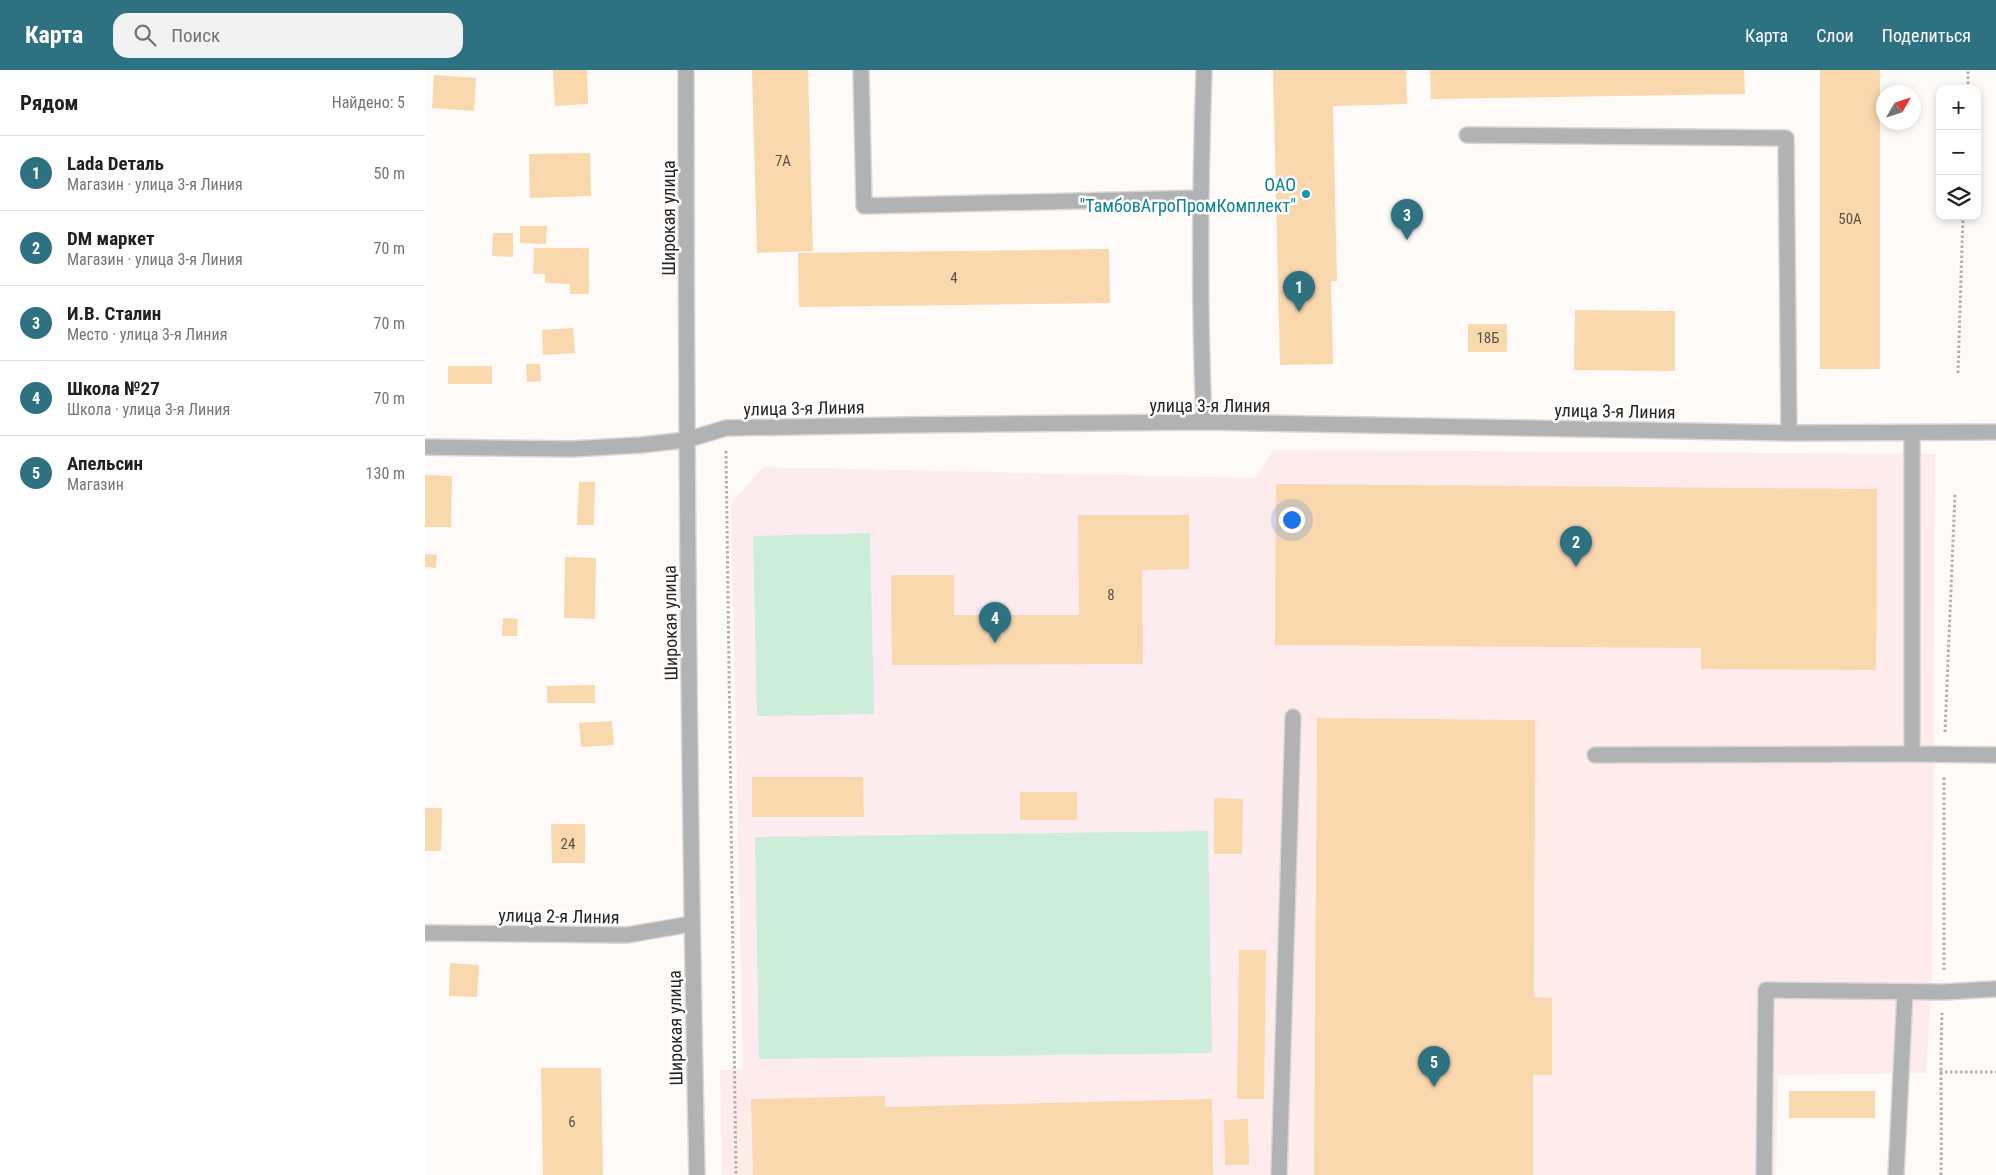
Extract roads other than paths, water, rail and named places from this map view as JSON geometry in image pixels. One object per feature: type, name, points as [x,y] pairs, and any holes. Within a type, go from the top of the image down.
[{"type":"street","name":"Широкая улица","points":[[686,70],[691,924],[697,1175]]},
{"type":"street","points":[[861,70],[864,206],[1201,198]]},
{"type":"street","points":[[1204,70],[1201,198],[1202,369],[1205,422]]},
{"type":"street","points":[[1467,135],[1785,138],[1789,433]]},
{"type":"street","name":"улица 3-я Линия","points":[[425,447],[572,449],[641,445],[687,440],[726,428],[1205,422],[1789,433],[1996,432]]},
{"type":"street","points":[[1911,433],[1912,754]]},
{"type":"street","points":[[1279,1175],[1293,717]]},
{"type":"street","points":[[1595,755],[1996,755]]},
{"type":"street","name":"улица 2-я Линия","points":[[425,933],[627,935],[691,924]]},
{"type":"street","points":[[1764,1175],[1766,990],[1943,992],[1996,989]]},
{"type":"street","points":[[1897,1175],[1905,992]]},
{"type":"place","name":"ОАО \"ТамбовАгроПромКомплект\"","points":[[1306,194]]},
{"type":"place","name":"И.В. Сталин","points":[[1407,240]]},
{"type":"place","name":"Lada Dеталь","points":[[1299,312]]},
{"type":"place","name":"DM маркет","points":[[1576,567]]},
{"type":"place","name":"Школа №27","points":[[995,643]]},
{"type":"place","name":"Апельсин","points":[[1434,1087]]}]
